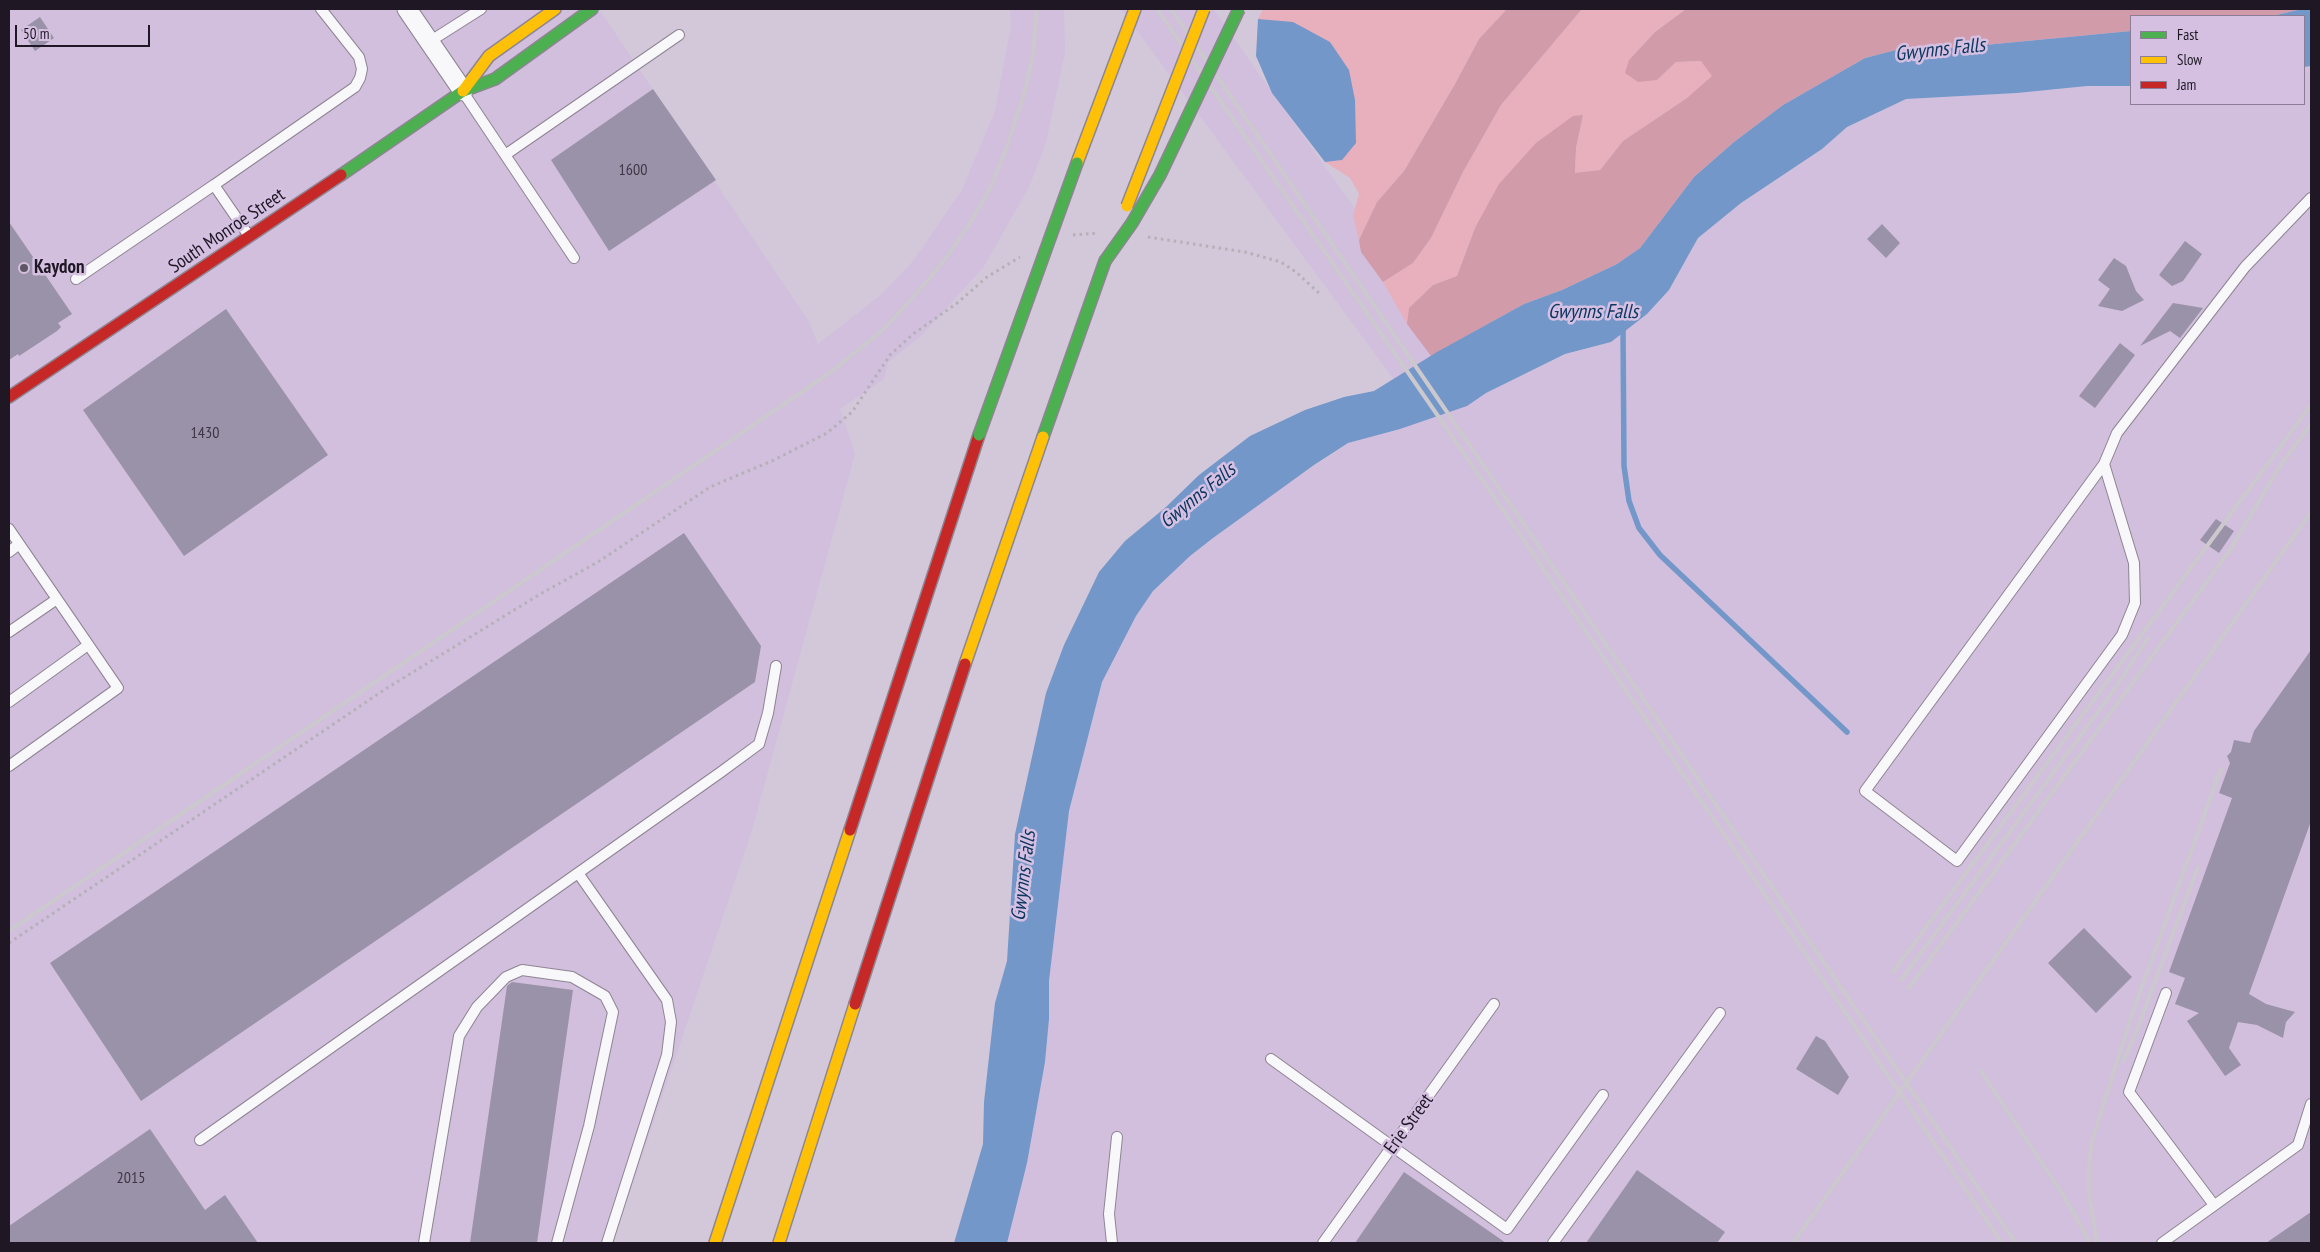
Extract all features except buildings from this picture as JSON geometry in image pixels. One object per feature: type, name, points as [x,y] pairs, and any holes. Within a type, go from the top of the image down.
[{"type":"main road","name":"South Monroe Street","points":[[463,91],[489,56],[555,9]]},
{"type":"main road","name":"South Monroe Street","points":[[9,397],[250,237],[463,91],[495,79],[592,9]]},
{"type":"main road","points":[[715,1243],[979,436],[1077,163],[1135,9]]},
{"type":"main road","points":[[779,1243],[902,850],[986,600],[1105,261],[1204,9]]},
{"type":"main road","points":[[1105,261],[1132,223],[1160,176],[1239,9]]},
{"type":"main road","points":[[1077,163],[1098,71]]},
{"type":"street","points":[[406,9],[463,91]]},
{"type":"lane","points":[[76,279],[355,87],[362,69],[359,57],[321,9]]},
{"type":"lane","points":[[461,9],[468,18]]},
{"type":"lane","points":[[429,42],[481,9]]},
{"type":"lane","points":[[506,155],[679,35]]},
{"type":"lane","points":[[463,91],[574,258]]},
{"type":"lane","points":[[214,185],[250,237]]},
{"type":"lane","points":[[2104,464],[2134,562],[2135,603],[2122,634],[1956,861],[1865,791],[2104,464],[2117,433],[2245,267],[2311,198]]},
{"type":"lane","points":[[9,529],[118,688],[9,766]]},
{"type":"lane","points":[[9,552],[19,544]]},
{"type":"lane","points":[[9,632],[57,599]]},
{"type":"lane","points":[[9,702],[88,645]]},
{"type":"lane","points":[[200,1140],[758,744],[768,713],[776,666]]},
{"type":"lane","points":[[578,873],[667,1000],[671,1022],[667,1055],[606,1243]]},
{"type":"lane","points":[[424,1243],[459,1036],[477,1007],[506,977],[522,970],[572,977],[605,996],[613,1012],[588,1126],[557,1243]]},
{"type":"lane","points":[[2166,993],[2128,1092],[2214,1205]]},
{"type":"lane","name":"Erie Street","points":[[1323,1243],[1494,1004]]},
{"type":"lane","points":[[1552,1243],[1720,1013]]},
{"type":"lane","points":[[1271,1060],[1507,1229],[1603,1095]]},
{"type":"lane","points":[[2162,1243],[2298,1145],[2311,1104]]},
{"type":"lane","points":[[1112,1243],[1109,1214],[1117,1137]]},
{"type":"path","points":[[1068,237],[1101,233]]},
{"type":"path","points":[[1145,236],[1246,252],[1281,262],[1296,272],[1321,295]]},
{"type":"path","points":[[9,942],[387,688],[542,593],[598,562],[710,487],[772,461],[826,433],[852,412],[890,355],[913,334],[956,304],[987,277],[1026,253]]},
{"type":"shaded area","points":[[9,9],[599,9],[809,322],[818,344],[883,293],[913,261],[962,190],[995,111],[1011,26],[1010,9],[1064,9],[1065,52],[1046,143],[1029,187],[983,268],[920,337],[888,362],[884,379],[840,409],[855,454],[752,830],[613,1243],[9,1243]]},
{"type":"shaded area","points":[[1121,9],[1213,9],[1486,393],[1566,354],[1611,342],[1647,314],[1669,290],[1698,238],[1741,203],[1822,149],[1847,127],[1906,99],[2017,93],[2087,86],[2130,86],[2130,105],[2305,105],[2305,67],[2311,66],[2311,1243],[1007,1243],[1027,1163],[1045,1062],[1049,1019],[1049,981],[1069,811],[1102,682],[1136,616],[1153,591],[1190,556],[1252,508],[1348,443],[1405,427],[1395,381]]},
{"type":"shaded area","points":[[1263,9],[1507,9],[1479,39],[1404,171],[1377,202],[1359,240],[1353,215],[1359,194],[1350,178],[1325,162],[1342,160],[1258,19]]},
{"type":"shaded area","points":[[1507,9],[1582,9],[1501,105],[1463,172],[1431,238],[1413,263],[1383,282],[1361,252],[1359,240],[1377,202],[1404,171],[1479,39]]},
{"type":"shaded area","points":[[1582,9],[1686,9],[1655,32],[1629,60],[1657,80],[1676,62],[1702,61],[1713,76],[1687,98],[1623,141],[1600,170],[1575,174],[1576,148],[1583,115],[1475,228],[1457,276],[1433,285],[1409,308],[1407,324],[1383,282],[1413,263],[1431,238],[1463,172],[1501,105]]},
{"type":"shaded area","points":[[1686,9],[2302,9],[2276,15],[2130,15],[2130,31],[1933,50],[1896,50],[1865,58],[1783,105],[1734,142],[1694,177],[1640,248],[1617,264],[1562,290],[1524,304],[1431,356],[1407,324],[1409,308],[1433,285],[1457,276],[1475,228],[1499,184],[1536,143],[1573,116],[1583,115],[1576,148],[1575,173],[1600,170],[1623,141],[1687,98],[1712,76],[1701,61],[1676,62],[1657,80],[1638,82],[1625,73],[1629,60],[1655,32]]},
{"type":"water","points":[[2302,9],[2311,9],[2311,66],[2305,67],[2305,15],[2276,15]]},
{"type":"water","points":[[1258,19],[1293,22],[1330,42],[1349,70],[1355,100],[1356,143],[1342,160],[1325,162],[1272,93],[1256,56]]},
{"type":"water","name":"Gwynns Falls","points":[[2130,31],[2130,86],[2087,86],[2017,93],[1906,99],[1847,127],[1822,149],[1741,203],[1698,238],[1669,290],[1647,314],[1611,342],[1565,354],[1486,393],[1467,406],[1400,429],[1348,443],[1314,465],[1213,538],[1190,556],[1153,591],[1136,616],[1102,682],[1069,811],[1049,981],[1049,1019],[1045,1062],[1027,1163],[1007,1243],[954,1243],[983,1144],[984,1102],[995,1003],[1007,961],[1015,834],[1046,693],[1064,645],[1099,572],[1125,541],[1166,507],[1199,475],[1250,436],[1305,410],[1344,397],[1374,391],[1437,352],[1524,304],[1562,290],[1617,264],[1640,248],[1694,177],[1734,142],[1783,105],[1865,58],[1896,50],[1933,50]]},
{"type":"waterway","points":[[1623,326],[1624,466],[1629,501],[1639,528],[1660,555],[1847,732]]},
{"type":"railway","points":[[9,931],[796,396],[835,369],[885,328],[949,254],[972,220],[991,186],[1007,147],[1025,91],[1033,55],[1037,9]]},
{"type":"railway","points":[[1157,9],[1525,542],[2002,1243]]},
{"type":"railway","points":[[1171,9],[2016,1243]]},
{"type":"railway","points":[[1893,972],[2311,405]]},
{"type":"railway","points":[[1909,988],[2230,550],[2280,466],[2311,424]]},
{"type":"railway","points":[[1793,1243],[2311,512]]},
{"type":"railway","points":[[1901,980],[2114,690],[2148,638]]},
{"type":"railway","points":[[2097,1243],[2089,1194],[2089,1165],[2092,1141],[2132,1014],[2221,769]]},
{"type":"railway","points":[[2123,1061],[2135,1035],[2198,867]]},
{"type":"railway","points":[[1981,1071],[2067,1201],[2090,1243]]},
{"type":"traffic: fast","points":[[341,175],[463,91],[495,79],[592,9]]},
{"type":"traffic: fast","points":[[1105,261],[1132,223],[1160,175],[1239,9]]},
{"type":"traffic: fast","points":[[979,435],[1077,163]]},
{"type":"traffic: fast","points":[[1043,437],[1105,261]]},
{"type":"traffic: slow","points":[[463,91],[489,56],[555,9]]},
{"type":"traffic: slow","points":[[1077,163],[1135,9]]},
{"type":"traffic: slow","points":[[1127,206],[1204,9]]},
{"type":"traffic: slow","points":[[965,664],[1043,437]]},
{"type":"traffic: slow","points":[[715,1243],[850,830]]},
{"type":"traffic: slow","points":[[779,1243],[855,1004]]},
{"type":"traffic: jam","points":[[9,397],[341,175]]},
{"type":"traffic: jam","points":[[850,830],[979,435]]},
{"type":"traffic: jam","points":[[855,1004],[965,664]]},
{"type":"place","name":"Kaydon","points":[[24,268]]}]
